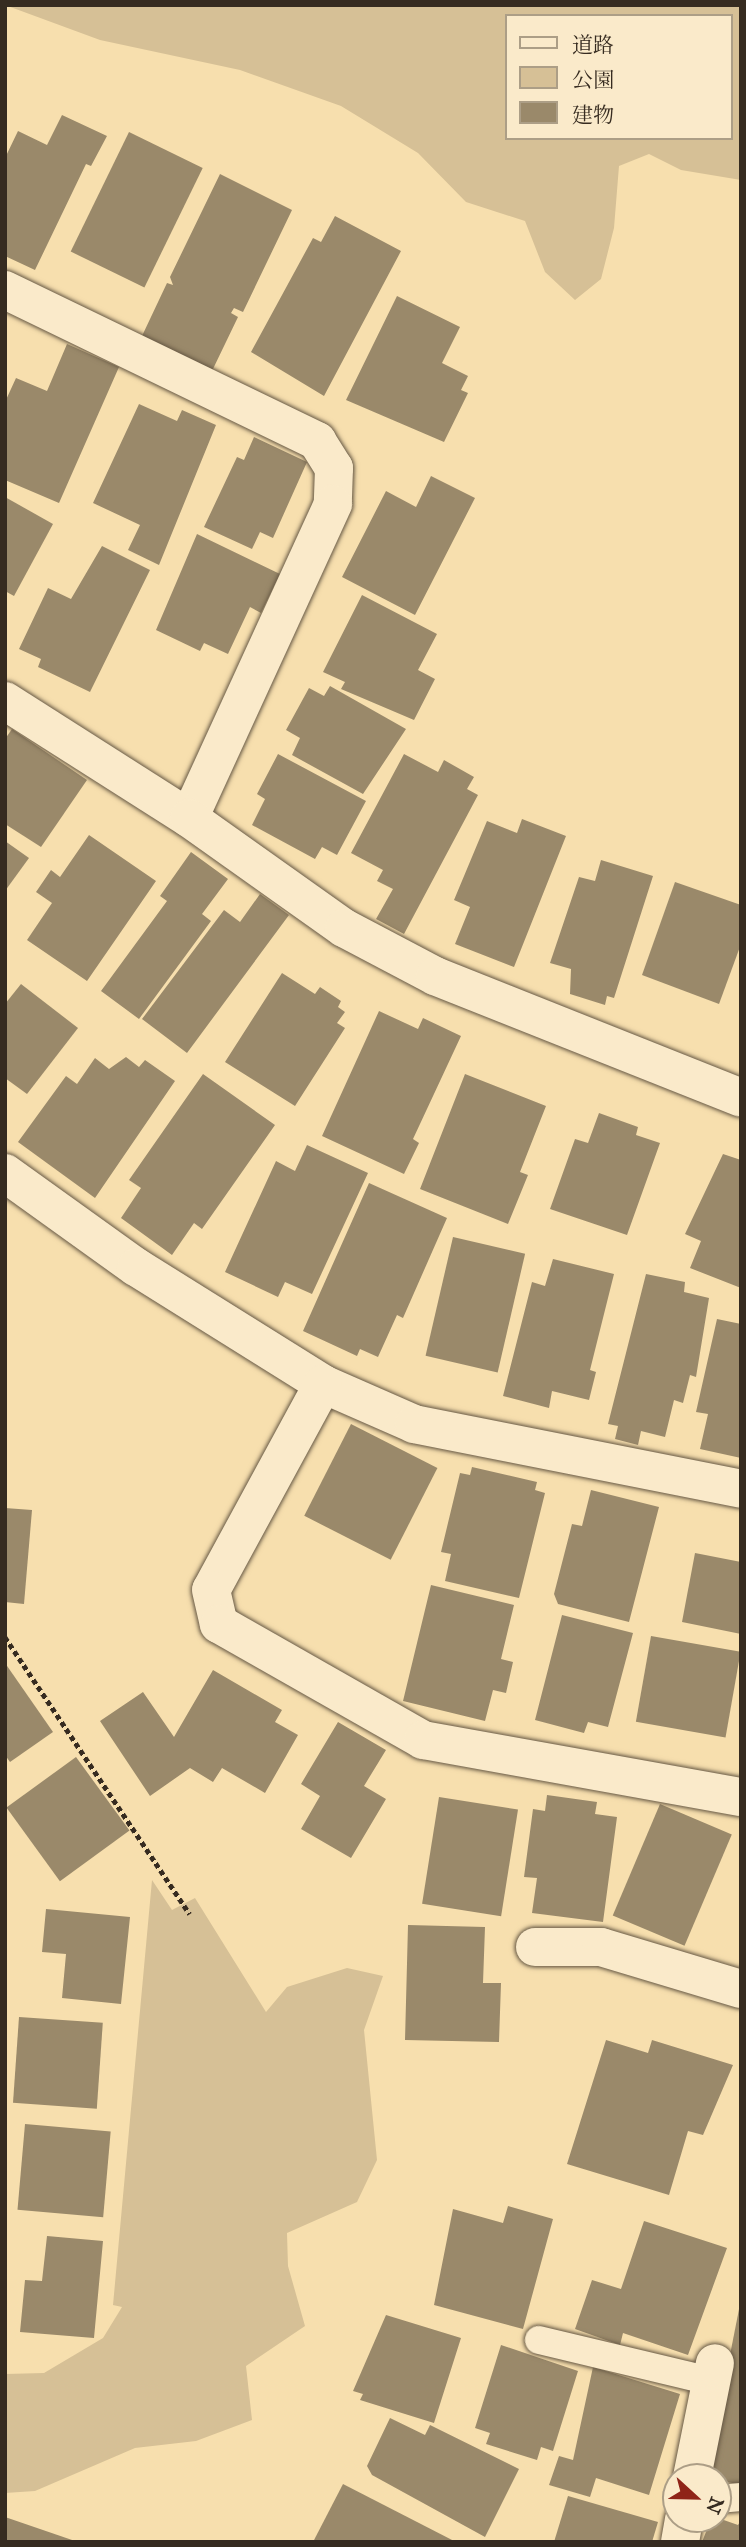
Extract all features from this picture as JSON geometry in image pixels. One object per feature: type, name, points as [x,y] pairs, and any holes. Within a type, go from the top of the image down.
[{"type":"street","points":[[5,290],[317,441],[334,468],[333,504],[190,818]]},
{"type":"street","points":[[5,701],[190,818],[344,928],[435,976],[741,1098]]},
{"type":"street","points":[[5,1173],[136,1267],[323,1384],[414,1424],[475,1440],[741,1489]]},
{"type":"street","points":[[323,1384],[211,1590],[219,1625],[423,1740],[741,1797]]},
{"type":"street","points":[[535,1947],[601,1947],[741,1989]]},
{"type":"street","points":[[695,2463],[713,2372]]},
{"type":"lane","points":[[539,2340],[713,2372]]},
{"type":"path","points":[[5,1637],[190,1914]]},
{"type":"green space","points":[[5,5],[741,5],[741,180],[681,170],[649,154],[619,166],[614,228],[601,279],[575,300],[545,272],[525,221],[466,202],[418,153],[341,106],[240,70],[100,40]]},
{"type":"green space","points":[[152,1880],[172,1910],[195,1898],[266,2012],[287,1987],[347,1968],[383,1976],[364,2030],[377,2160],[357,2202],[287,2233],[288,2266],[305,2326],[246,2366],[252,2420],[196,2441],[135,2448],[35,2491],[5,2493],[5,2374],[44,2373],[103,2338],[122,2307],[113,2305]]},
{"type":"building","points":[[62,115],[107,136],[91,166],[86,164],[35,270],[5,256],[5,158],[18,131],[47,145]]},
{"type":"building","points":[[129,132],[203,168],[144,287],[71,252]]},
{"type":"building","points":[[220,174],[292,210],[243,312],[234,308],[231,313],[238,317],[212,371],[142,336],[167,283],[173,285],[170,277]]},
{"type":"building","points":[[335,216],[401,251],[324,396],[251,352],[313,238],[321,242]]},
{"type":"building","points":[[397,296],[460,327],[442,363],[468,376],[461,390],[468,393],[444,442],[346,400]]},
{"type":"building","points":[[67,344],[119,367],[59,503],[5,480],[5,402],[16,378],[47,391]]},
{"type":"building","points":[[139,404],[177,421],[182,410],[216,425],[159,565],[128,550],[140,525],[93,503]]},
{"type":"building","points":[[254,437],[307,462],[273,538],[260,532],[252,549],[204,527],[237,457],[244,460]]},
{"type":"building","points":[[431,476],[475,498],[415,615],[342,577],[386,491],[416,507]]},
{"type":"building","points":[[5,497],[53,524],[14,596],[5,591]]},
{"type":"building","points":[[197,534],[280,574],[261,613],[250,607],[228,654],[204,643],[200,651],[156,630]]},
{"type":"building","points":[[102,546],[150,570],[90,692],[38,667],[41,659],[19,649],[48,588],[71,599]]},
{"type":"building","points":[[362,595],[437,634],[418,670],[435,679],[414,720],[341,689],[345,682],[323,672]]},
{"type":"building","points":[[330,686],[406,729],[363,794],[292,755],[300,738],[286,730],[309,688],[324,696]]},
{"type":"building","points":[[12,729],[87,780],[41,847],[5,824],[5,739]]},
{"type":"building","points":[[278,754],[366,801],[337,855],[322,847],[315,859],[252,825],[265,799],[257,794]]},
{"type":"building","points":[[404,754],[438,772],[444,760],[474,777],[467,789],[478,795],[404,934],[376,919],[393,889],[377,881],[383,870],[351,853]]},
{"type":"building","points":[[522,819],[566,836],[514,967],[455,944],[470,907],[454,900],[487,821],[517,833]]},
{"type":"building","points":[[89,835],[156,881],[87,981],[27,940],[52,903],[36,892],[51,870],[60,877]]},
{"type":"building","points":[[5,841],[29,858],[5,891]]},
{"type":"building","points":[[191,852],[228,879],[202,914],[211,921],[139,1019],[101,991],[167,901],[160,896]]},
{"type":"building","points":[[601,860],[653,876],[614,998],[607,996],[605,1005],[570,994],[571,969],[550,963],[579,877],[595,881]]},
{"type":"building","points":[[675,882],[741,905],[741,944],[719,1004],[642,975]]},
{"type":"building","points":[[260,894],[289,915],[187,1053],[142,1019],[224,910],[240,922]]},
{"type":"building","points":[[282,973],[315,994],[320,987],[341,1001],[338,1007],[345,1012],[337,1023],[345,1028],[295,1106],[225,1062]]},
{"type":"building","points":[[21,984],[78,1028],[27,1094],[5,1078],[5,1004]]},
{"type":"building","points":[[379,1011],[418,1029],[423,1018],[461,1036],[413,1139],[419,1143],[404,1174],[322,1136]]},
{"type":"building","points":[[126,1057],[139,1067],[145,1060],[175,1081],[95,1198],[18,1142],[66,1076],[77,1084],[95,1058],[109,1069]]},
{"type":"building","points":[[203,1074],[275,1125],[202,1229],[194,1223],[172,1255],[121,1218],[141,1188],[129,1180]]},
{"type":"building","points":[[465,1074],[546,1106],[520,1172],[528,1175],[508,1224],[420,1189]]},
{"type":"building","points":[[599,1113],[638,1127],[636,1135],[660,1143],[627,1235],[550,1209],[575,1139],[588,1143]]},
{"type":"building","points":[[307,1145],[368,1173],[312,1294],[285,1282],[278,1297],[225,1272],[276,1161],[295,1171]]},
{"type":"building","points":[[723,1154],[741,1160],[741,1288],[690,1268],[701,1241],[685,1234]]},
{"type":"building","points":[[369,1183],[447,1218],[403,1318],[397,1315],[378,1357],[360,1349],[357,1356],[303,1331]]},
{"type":"building","points":[[453,1237],[525,1254],[498,1373],[426,1356]]},
{"type":"building","points":[[553,1259],[614,1274],[590,1370],[596,1372],[589,1400],[552,1391],[549,1408],[503,1396],[532,1282],[545,1286]]},
{"type":"building","points":[[646,1274],[685,1282],[684,1292],[709,1298],[696,1377],[690,1375],[683,1403],[674,1400],[665,1437],[641,1431],[638,1445],[615,1439],[618,1426],[608,1424]]},
{"type":"building","points":[[717,1319],[741,1324],[741,1458],[700,1449],[708,1414],[696,1412]]},
{"type":"building","points":[[351,1424],[437,1468],[391,1560],[304,1516]]},
{"type":"building","points":[[472,1467],[537,1482],[535,1490],[545,1493],[519,1598],[445,1581],[451,1554],[441,1552],[460,1473],[470,1475]]},
{"type":"building","points":[[591,1490],[659,1507],[629,1622],[558,1604],[554,1594],[572,1524],[582,1526]]},
{"type":"building","points":[[5,1508],[32,1510],[24,1604],[5,1602]]},
{"type":"building","points":[[695,1553],[741,1562],[741,1634],[682,1622]]},
{"type":"building","points":[[431,1585],[514,1605],[501,1659],[513,1662],[506,1693],[493,1690],[485,1721],[403,1701]]},
{"type":"building","points":[[562,1615],[633,1633],[608,1727],[588,1722],[584,1733],[535,1720]]},
{"type":"building","points":[[651,1636],[741,1652],[726,1737],[636,1722]]},
{"type":"building","points":[[5,1663],[53,1732],[10,1762],[5,1755]]},
{"type":"building","points":[[213,1670],[282,1710],[275,1722],[298,1735],[265,1793],[222,1768],[213,1782],[190,1768],[150,1796],[100,1721],[143,1692],[174,1737]]},
{"type":"building","points":[[338,1722],[386,1750],[364,1786],[386,1799],[351,1858],[301,1829],[320,1796],[301,1784]]},
{"type":"building","points":[[76,1757],[129,1831],[60,1881],[6,1808]]},
{"type":"building","points":[[547,1795],[597,1802],[595,1814],[617,1817],[603,1922],[532,1913],[537,1878],[524,1877],[533,1809],[545,1811]]},
{"type":"building","points":[[439,1797],[518,1810],[501,1916],[422,1904]]},
{"type":"building","points":[[660,1804],[732,1834],[685,1946],[613,1915]]},
{"type":"building","points":[[46,1909],[130,1917],[121,2004],[62,1998],[66,1954],[42,1952]]},
{"type":"building","points":[[408,1925],[485,1927],[483,1983],[501,1983],[499,2042],[405,2040]]},
{"type":"building","points":[[19,2017],[103,2023],[97,2109],[13,2103]]},
{"type":"building","points":[[606,2040],[648,2053],[652,2040],[733,2065],[703,2135],[688,2131],[669,2195],[567,2164]]},
{"type":"building","points":[[25,2124],[111,2131],[103,2217],[18,2210]]},
{"type":"building","points":[[508,2206],[553,2219],[523,2329],[434,2305],[453,2209],[503,2223]]},
{"type":"building","points":[[644,2221],[727,2248],[688,2355],[623,2333],[620,2345],[575,2329],[592,2280],[621,2289]]},
{"type":"building","points":[[47,2236],[103,2241],[94,2338],[20,2332],[25,2280],[42,2281]]},
{"type":"building","points":[[741,2299],[741,2485],[732,2483],[732,2463],[709,2463]]},
{"type":"building","points":[[386,2315],[461,2338],[434,2423],[360,2400],[363,2394],[353,2391]]},
{"type":"building","points":[[501,2345],[578,2371],[553,2451],[541,2447],[537,2460],[486,2444],[490,2433],[475,2428]]},
{"type":"building","points":[[593,2367],[680,2394],[649,2495],[596,2478],[590,2497],[549,2485],[559,2456],[573,2460]]},
{"type":"building","points":[[390,2418],[425,2435],[430,2425],[519,2469],[485,2537],[372,2475],[367,2466]]},
{"type":"building","points":[[343,2484],[456,2542],[313,2542]]},
{"type":"building","points":[[568,2496],[658,2522],[652,2542],[554,2542]]},
{"type":"building","points":[[5,2517],[75,2541],[75,2542],[5,2542]]},
{"type":"building","points":[[741,2520],[741,2542],[702,2542],[706,2533],[732,2533],[732,2523],[738,2525]]}]
